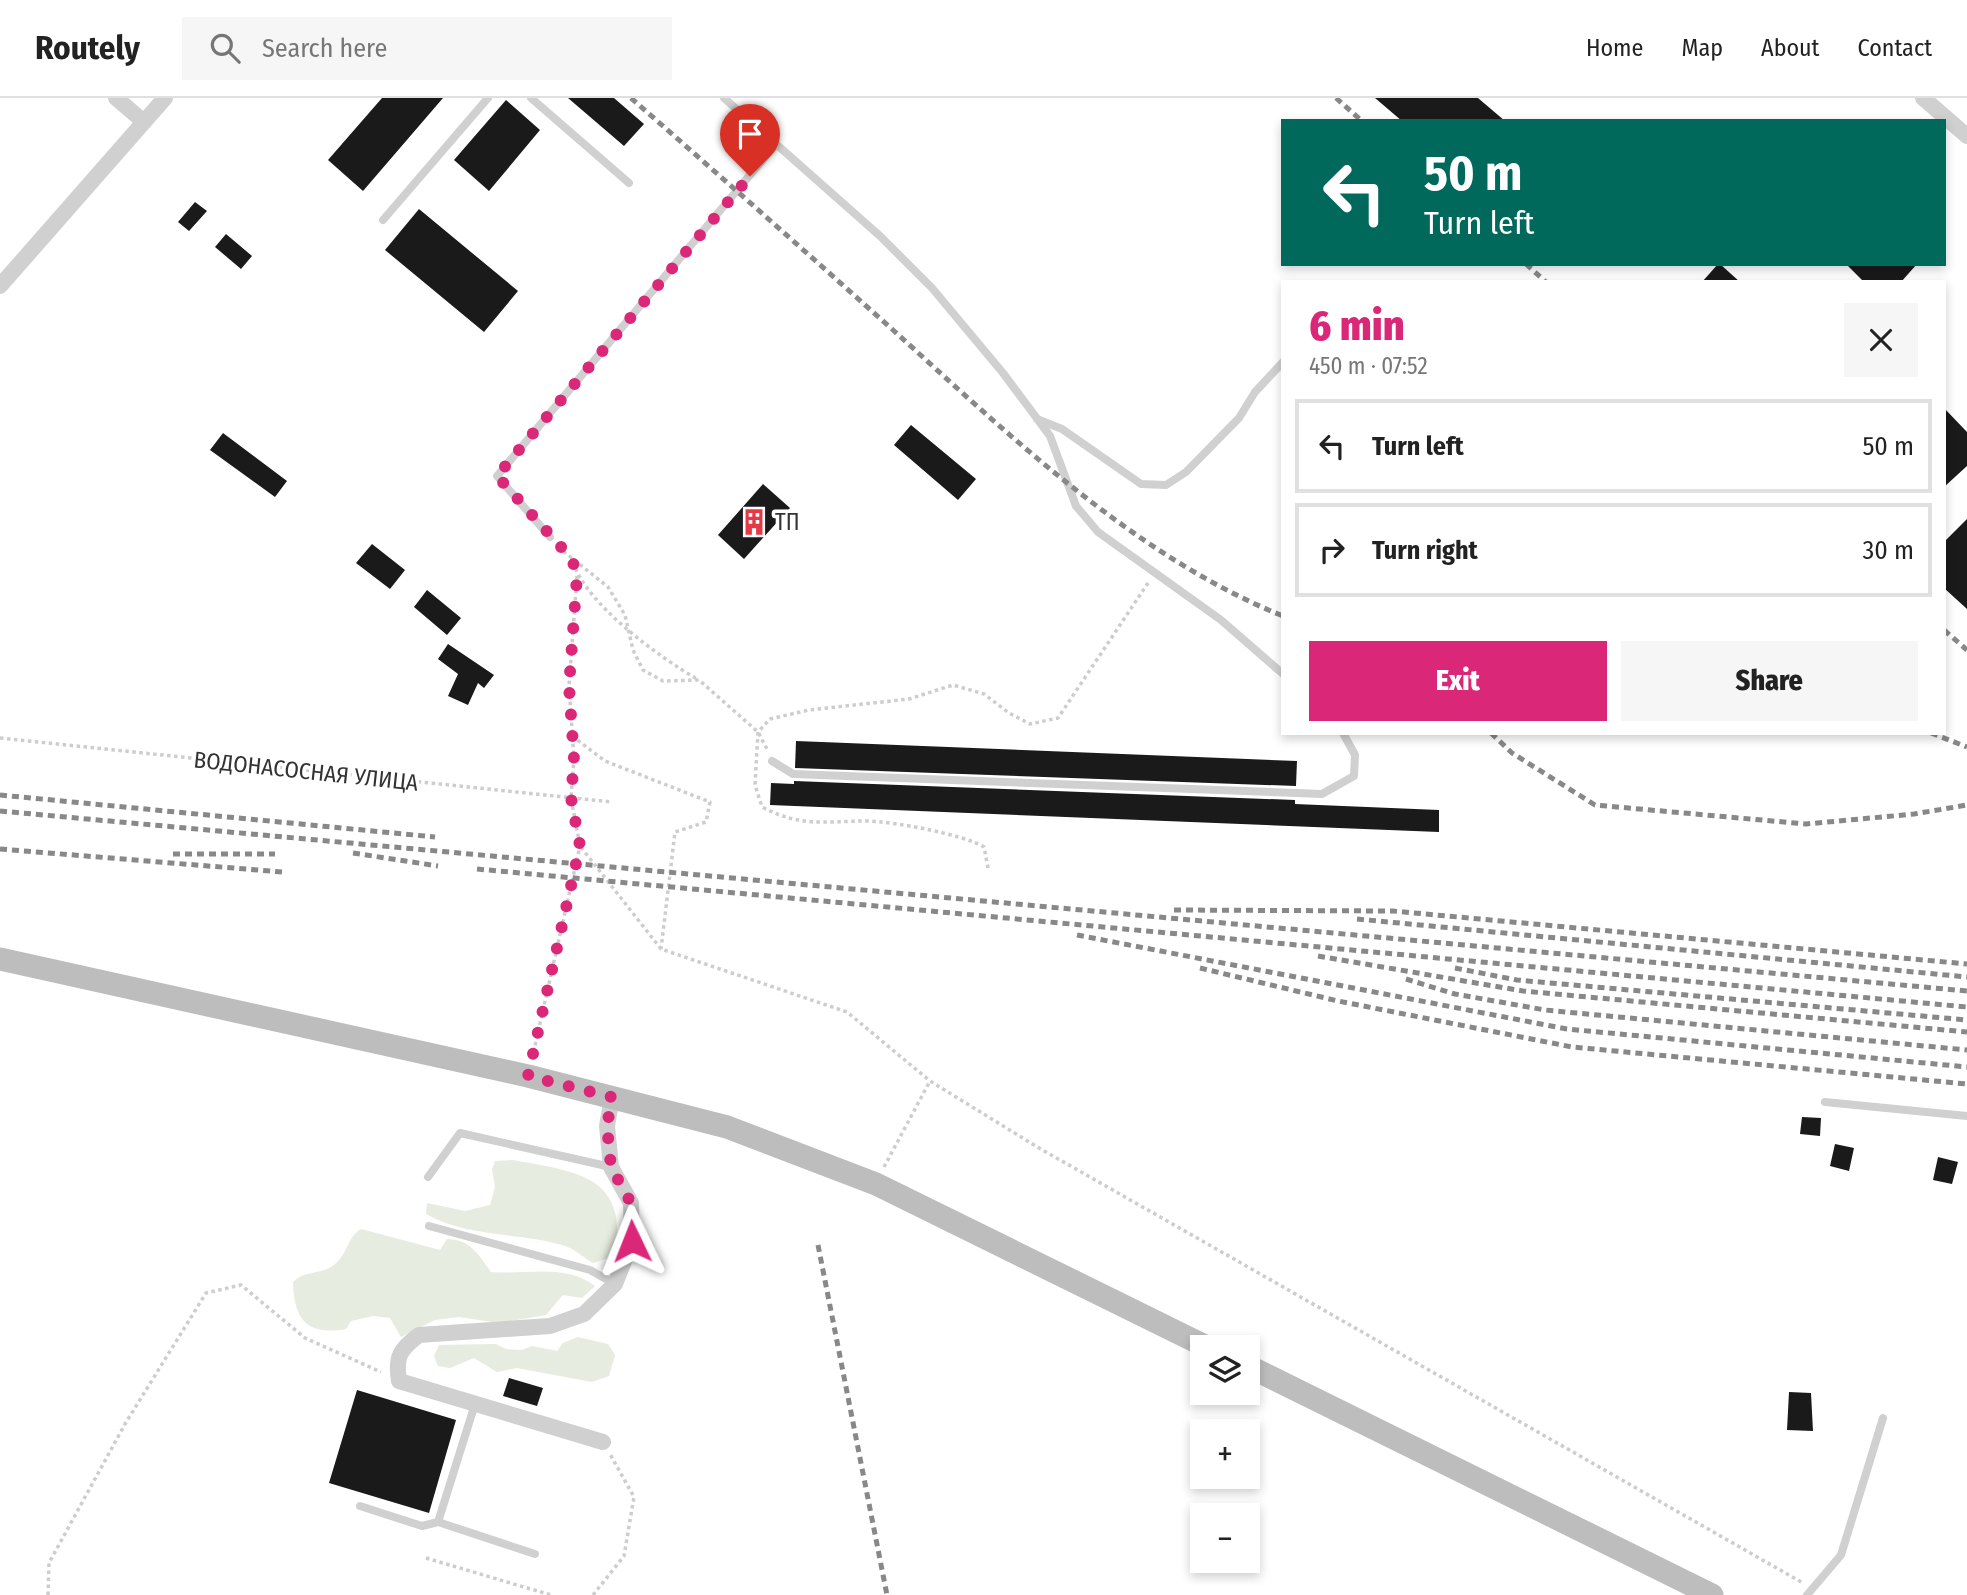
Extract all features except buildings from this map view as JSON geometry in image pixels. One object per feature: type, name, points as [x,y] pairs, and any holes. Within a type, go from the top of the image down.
[{"type":"street","points":[[116,98],[144,122]]},
{"type":"street","points":[[0,286],[165,98]]},
{"type":"street","points":[[1923,98],[1967,136]]},
{"type":"street","points":[[0,959],[528,1076],[727,1127],[876,1184],[1190,1339]]},
{"type":"street","points":[[603,1442],[399,1381],[396,1363],[402,1347],[419,1335],[550,1326],[584,1314],[615,1284],[632,1241],[631,1203],[611,1167],[607,1126],[612,1097]]},
{"type":"street","points":[[1260,1372],[1712,1595]]},
{"type":"lane","points":[[383,220],[488,98]]},
{"type":"lane","points":[[531,98],[629,183]]},
{"type":"lane","points":[[724,98],[880,236],[932,288],[1050,436],[1076,506],[1098,532],[1221,620],[1281,672]]},
{"type":"lane","points":[[550,537],[497,476],[776,144]]},
{"type":"lane","points":[[1037,419],[1062,429],[1141,484],[1166,485],[1186,472],[1239,418],[1255,392],[1281,364]]},
{"type":"lane","points":[[772,761],[793,774],[1322,794],[1354,776],[1354,755],[1344,735]]},
{"type":"lane","points":[[1825,1102],[1967,1116]]},
{"type":"lane","points":[[428,1177],[460,1133],[611,1167]]},
{"type":"lane","points":[[429,1226],[590,1270],[615,1284]]},
{"type":"lane","points":[[438,1522],[475,1404]]},
{"type":"lane","points":[[1810,1592],[1841,1555],[1883,1418]]},
{"type":"lane","points":[[360,1506],[422,1526],[438,1522],[535,1554]]},
{"type":"path","points":[[550,537],[572,559],[608,587],[625,615],[633,650],[643,670],[663,681],[699,680]]},
{"type":"path","points":[[528,1076],[580,846],[571,798],[572,736],[569,686],[577,576],[572,559]]},
{"type":"path","points":[[988,868],[984,847],[970,838],[871,821],[825,823],[786,819],[762,807],[755,785],[758,732],[770,719],[809,710],[909,699],[953,685],[984,694],[1009,713],[1030,724],[1058,718],[1155,573]]},
{"type":"path","points":[[577,576],[630,632],[666,661],[699,680],[758,732],[772,761]]},
{"type":"path","points":[[572,736],[605,761],[710,802],[706,822],[675,832],[661,949]]},
{"type":"path","name":"ВОДОНАСОСНАЯ УЛИЦА","points":[[0,738],[612,802]]},
{"type":"path","points":[[580,846],[661,949],[847,1012],[930,1081],[1051,1155],[1810,1592]]},
{"type":"path","points":[[876,1184],[930,1081]]},
{"type":"path","points":[[48,1595],[49,1563],[125,1424],[206,1293],[241,1285],[305,1338],[399,1381]]},
{"type":"path","points":[[593,1595],[624,1556],[634,1497],[603,1442]]},
{"type":"path","points":[[426,1558],[551,1595]]},
{"type":"shaded area","points":[[513,1160],[577,1174],[606,1193],[614,1209],[617,1229],[615,1256],[593,1263],[565,1246],[459,1227],[426,1214],[427,1203],[465,1211],[490,1205],[495,1187],[492,1170],[495,1161]]},
{"type":"shaded area","points":[[361,1229],[440,1250],[447,1239],[455,1240],[473,1249],[491,1272],[559,1272],[584,1279],[595,1286],[582,1298],[563,1295],[546,1315],[499,1323],[459,1317],[435,1320],[401,1337],[390,1318],[373,1316],[351,1321],[346,1329],[333,1331],[312,1327],[305,1322],[296,1306],[293,1282],[334,1265],[356,1232]]},
{"type":"shaded area","points":[[578,1337],[608,1344],[615,1355],[609,1376],[592,1382],[517,1368],[497,1372],[474,1358],[450,1368],[438,1366],[434,1356],[439,1345],[496,1344],[506,1349],[522,1350],[532,1346],[557,1351],[563,1343]]},
{"type":"railway","points":[[631,98],[982,411],[1076,490],[1176,561],[1229,591],[1281,615]]},
{"type":"railway","points":[[1336,98],[1360,119]]},
{"type":"railway","points":[[1528,266],[1544,280]]},
{"type":"railway","points":[[1946,632],[1967,650]]},
{"type":"railway","points":[[1493,735],[1512,753],[1595,805],[1806,824],[1914,814],[1967,805]]},
{"type":"railway","points":[[1936,735],[1967,747]]},
{"type":"railway","points":[[0,795],[435,837]]},
{"type":"railway","points":[[0,811],[1967,991]]},
{"type":"railway","points":[[0,849],[282,872]]},
{"type":"railway","points":[[353,853],[438,866]]},
{"type":"railway","points":[[173,854],[275,854]]},
{"type":"railway","points":[[477,869],[1967,1007]]},
{"type":"railway","points":[[1174,910],[1393,911],[1967,964]]},
{"type":"railway","points":[[1357,919],[1967,977]]},
{"type":"railway","points":[[1077,935],[1567,1029],[1967,1067]]},
{"type":"railway","points":[[1318,956],[1523,991],[1967,1032]]},
{"type":"railway","points":[[1200,968],[1338,1001],[1572,1047],[1967,1084]]},
{"type":"railway","points":[[1455,968],[1517,980],[1967,1020]]},
{"type":"railway","points":[[1406,979],[1455,994],[1545,1010],[1967,1050]]},
{"type":"railway","points":[[818,1245],[887,1595]]},
{"type":"place","name":"ТП","points":[[754,522]]},
{"type":"route","points":[[632,1241],[631,1203],[611,1167],[607,1126],[612,1097],[528,1076],[580,846],[571,798],[574,759],[569,686],[577,576],[572,559],[497,476],[750,176]]}]
